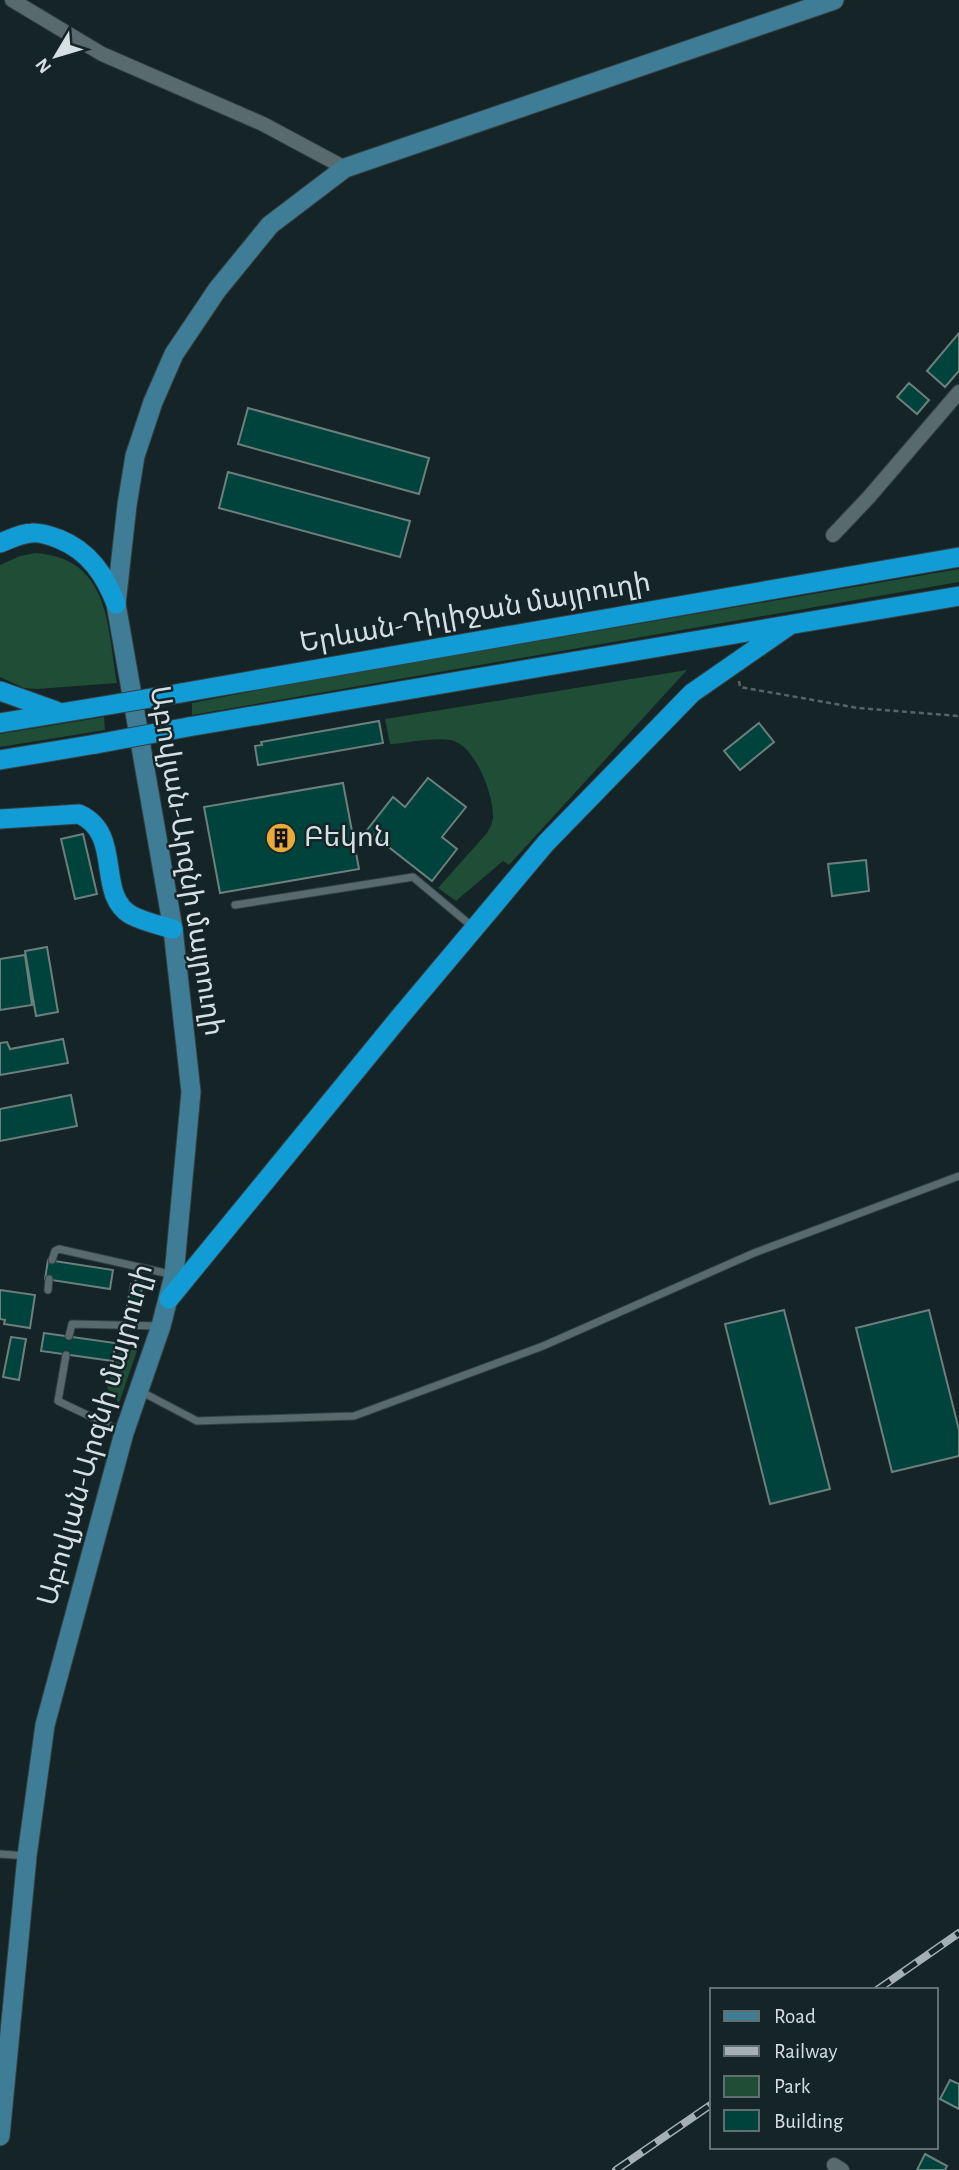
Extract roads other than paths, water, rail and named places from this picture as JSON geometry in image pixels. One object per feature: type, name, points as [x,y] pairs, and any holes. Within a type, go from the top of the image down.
[{"type":"highway","points":[[0,543],[32,533],[66,542],[81,550],[99,570],[109,585],[116,604]]},
{"type":"highway","name":"Երևան-Դիլիջան մայրուղի","points":[[0,723],[959,556]]},
{"type":"highway","points":[[0,760],[959,596]]},
{"type":"highway","points":[[169,1299],[398,1018],[547,843],[692,694],[790,625]]},
{"type":"highway","points":[[0,691],[61,712]]},
{"type":"highway","points":[[0,819],[79,814],[89,818],[99,828],[104,841],[116,900],[129,914],[173,929]]},
{"type":"main road","name":"Աբովյան-Արզնի մայրուղի","points":[[0,2136],[27,1856],[45,1724],[124,1433],[169,1299],[174,1275],[191,1092],[173,929],[116,604],[135,456],[153,402],[174,354],[217,290],[270,225],[345,168],[834,0]]},
{"type":"street","points":[[12,0],[102,54],[263,124],[345,168]]},
{"type":"street","points":[[833,535],[959,392]]},
{"type":"lane","points":[[235,905],[413,877],[474,929]]},
{"type":"lane","points":[[139,1390],[197,1421],[354,1416],[542,1346],[754,1253],[959,1176]]},
{"type":"lane","points":[[52,1260],[54,1251],[59,1249],[174,1275]]},
{"type":"lane","points":[[48,1290],[49,1279]]},
{"type":"lane","points":[[69,1336],[72,1324],[161,1326]]},
{"type":"lane","points":[[66,1355],[58,1401],[124,1433]]},
{"type":"lane","points":[[0,1854],[27,1856]]},
{"type":"railway","points":[[880,1988],[959,1933]]},
{"type":"railway","points":[[616,2170],[710,2105]]},
{"type":"place","name":"Բեկոն","points":[[281,838]]}]
